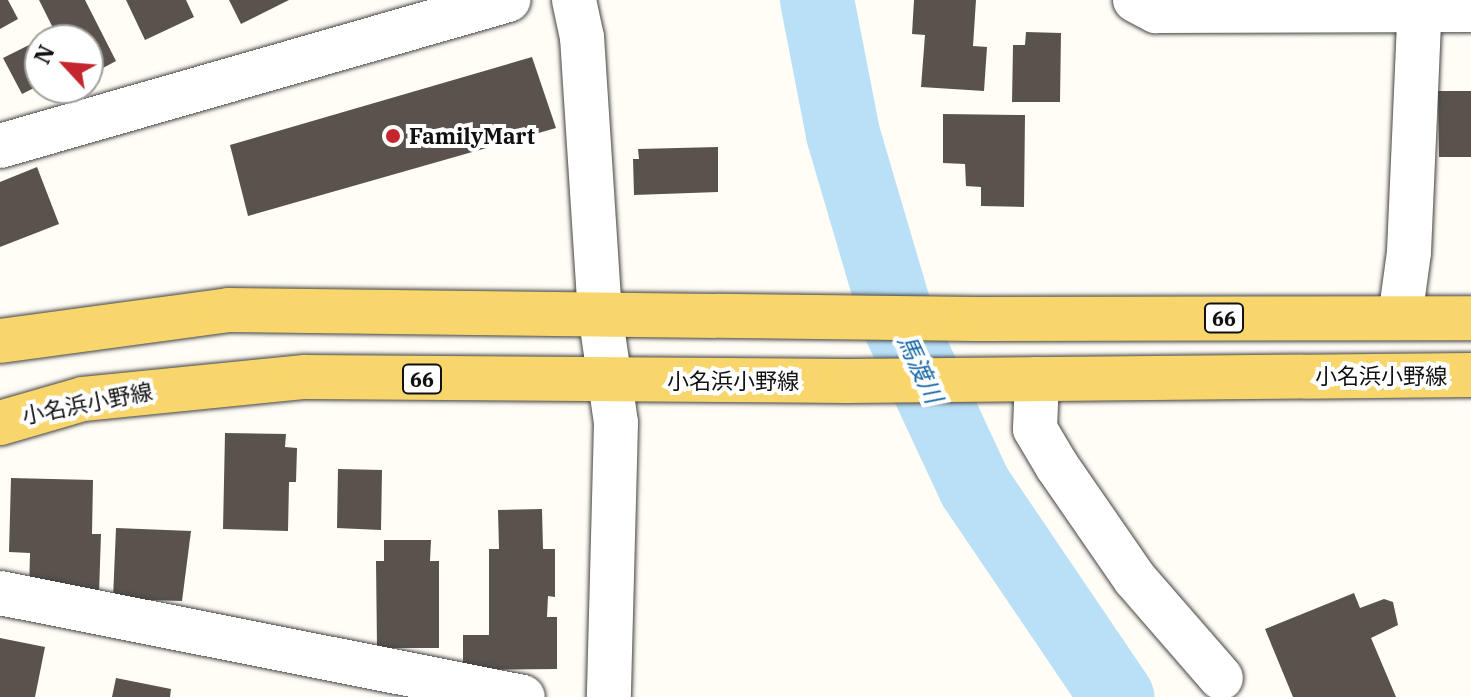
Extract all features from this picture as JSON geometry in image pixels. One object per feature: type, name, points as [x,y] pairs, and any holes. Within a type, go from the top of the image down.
[{"type":"main road","name":"66","points":[[0,341],[228,310],[978,319],[1471,318]]},
{"type":"main road","name":"小名浜小野線","points":[[0,423],[83,399],[305,377],[848,381],[1471,375]]},
{"type":"street","points":[[0,146],[508,0]]},
{"type":"street","points":[[574,0],[582,37],[600,313],[616,423],[609,697]]},
{"type":"street","points":[[1135,0],[1156,11],[1419,5],[1471,10]]},
{"type":"street","points":[[1400,318],[1409,252],[1419,5]]},
{"type":"street","points":[[1022,379],[1035,429],[1057,466],[1135,579],[1221,678]]},
{"type":"street","points":[[0,593],[523,697]]},
{"type":"building","points":[[0,0],[8,0],[18,19],[0,29]]},
{"type":"building","points":[[39,0],[85,0],[97,24],[51,24]]},
{"type":"building","points":[[126,0],[186,0],[194,17],[145,40]]},
{"type":"building","points":[[229,0],[289,0],[241,24]]},
{"type":"building","points":[[914,0],[976,0],[973,46],[987,47],[984,91],[921,87],[925,35],[912,34]]},
{"type":"building","points":[[1026,32],[1061,33],[1060,102],[1012,102],[1013,45],[1025,45]]},
{"type":"building","points":[[104,37],[116,61],[104,67]]},
{"type":"building","points":[[24,48],[24,93],[22,94],[3,58]]},
{"type":"building","name":"FamilyMart","points":[[532,57],[556,128],[248,216],[230,145]]},
{"type":"building","points":[[1438,91],[1471,91],[1471,157],[1439,157]]},
{"type":"building","points":[[943,114],[1025,115],[1024,207],[981,206],[981,187],[966,186],[965,164],[943,163]]},
{"type":"building","points":[[718,147],[718,192],[634,195],[633,159],[639,159],[638,149]]},
{"type":"building","points":[[37,167],[59,224],[0,247],[0,182]]},
{"type":"building","points":[[225,433],[286,434],[285,447],[297,448],[296,482],[289,482],[288,531],[223,529]]},
{"type":"building","points":[[338,469],[382,470],[381,530],[337,528]]},
{"type":"building","points":[[11,478],[93,480],[92,534],[101,534],[99,594],[29,592],[30,553],[9,552]]},
{"type":"building","points":[[542,509],[543,549],[555,549],[555,597],[548,596],[547,617],[557,617],[557,669],[463,670],[463,635],[489,635],[489,549],[499,549],[498,510]]},
{"type":"building","points":[[116,528],[191,531],[182,601],[113,599]]},
{"type":"building","points":[[384,540],[431,540],[430,561],[439,561],[439,648],[377,648],[376,561],[384,561]]},
{"type":"building","points":[[1354,593],[1360,608],[1384,599],[1393,602],[1398,625],[1371,638],[1396,697],[1293,697],[1265,629]]},
{"type":"building","points":[[0,638],[45,647],[35,697],[0,697]]},
{"type":"building","points":[[116,678],[171,689],[170,697],[112,697]]},
{"type":"waterway","name":"馬渡川","points":[[817,0],[843,134],[899,324],[975,487],[1117,697]]},
{"type":"place","name":"FamilyMart","points":[[393,136]]}]
